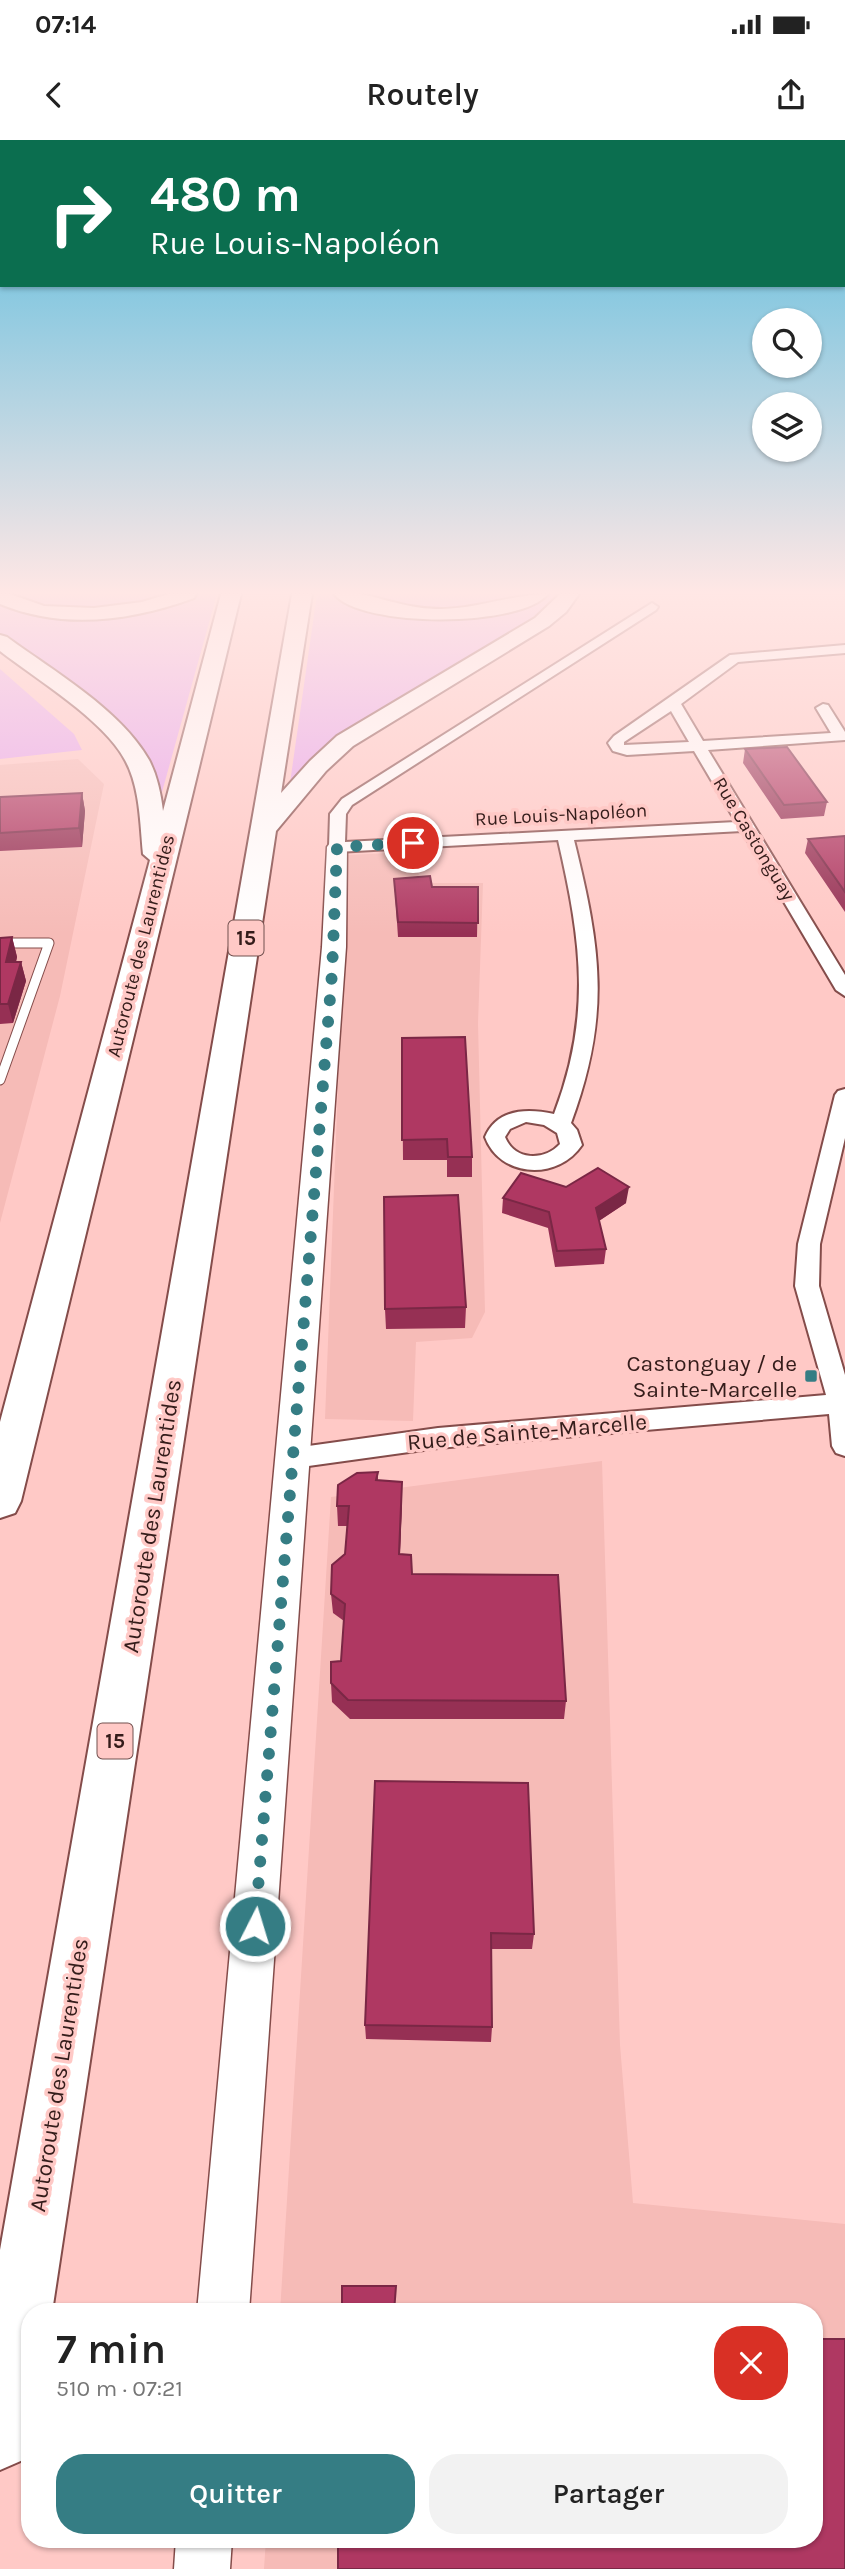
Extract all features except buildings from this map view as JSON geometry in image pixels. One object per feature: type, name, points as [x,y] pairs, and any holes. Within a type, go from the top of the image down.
[{"type":"highway","points":[[85,707],[119,736],[134,755],[147,791],[159,874]]},
{"type":"highway","name":"Autoroute des Laurentides","points":[[0,1501],[202,707]]},
{"type":"highway","name":"Autoroute des Laurentides","points":[[22,2303],[284,707]]},
{"type":"highway","points":[[264,830],[334,750],[399,707]]},
{"type":"highway","name":"Autoroute des Laurentides","points":[[0,2437],[21,2309]]},
{"type":"street","points":[[224,2303],[334,947],[338,814],[347,802],[495,707]]},
{"type":"street","points":[[666,707],[619,739],[615,743],[618,748],[627,751],[843,736]]},
{"type":"street","name":"Rue Castonguay","points":[[676,707],[845,990]]},
{"type":"street","points":[[823,708],[843,736]]},
{"type":"street","name":"Rue Louis-Napoléon","points":[[337,847],[746,826]]},
{"type":"street","points":[[560,1124],[574,1084],[587,1018],[591,979],[583,913],[565,835]]},
{"type":"street","points":[[845,1095],[809,1244],[807,1286],[843,1404],[845,1446]]},
{"type":"street","name":"Rue de Sainte-Marcelle","points":[[294,1458],[438,1438],[843,1404]]},
{"type":"street","points":[[202,2569],[203,2548]]},
{"type":"lane","points":[[0,943],[49,943],[0,1080]]},
{"type":"shaded area","points":[[0,707],[44,707],[74,734],[82,750],[0,759]]},
{"type":"shaded area","points":[[93,707],[186,707],[157,810],[154,787],[146,761],[127,734]]},
{"type":"shaded area","points":[[301,707],[408,707],[289,790]]},
{"type":"shaded area","points":[[78,759],[104,784],[60,996],[0,1223],[0,765]]},
{"type":"shaded area","points":[[413,852],[421,883],[483,883],[478,1023],[485,1312],[472,1338],[416,1342],[413,1421],[325,1419],[347,855]]},
{"type":"shaded area","points":[[602,1461],[620,2045],[633,2203],[845,2224],[845,2569],[264,2569],[265,2548],[823,2548],[823,2303],[281,2303],[331,1497]]},
{"type":"place","name":"Castonguay / de Sainte-Marcelle","points":[[811,1376]]},
{"type":"route","points":[[255,1926],[334,947],[337,847],[413,843]]}]
